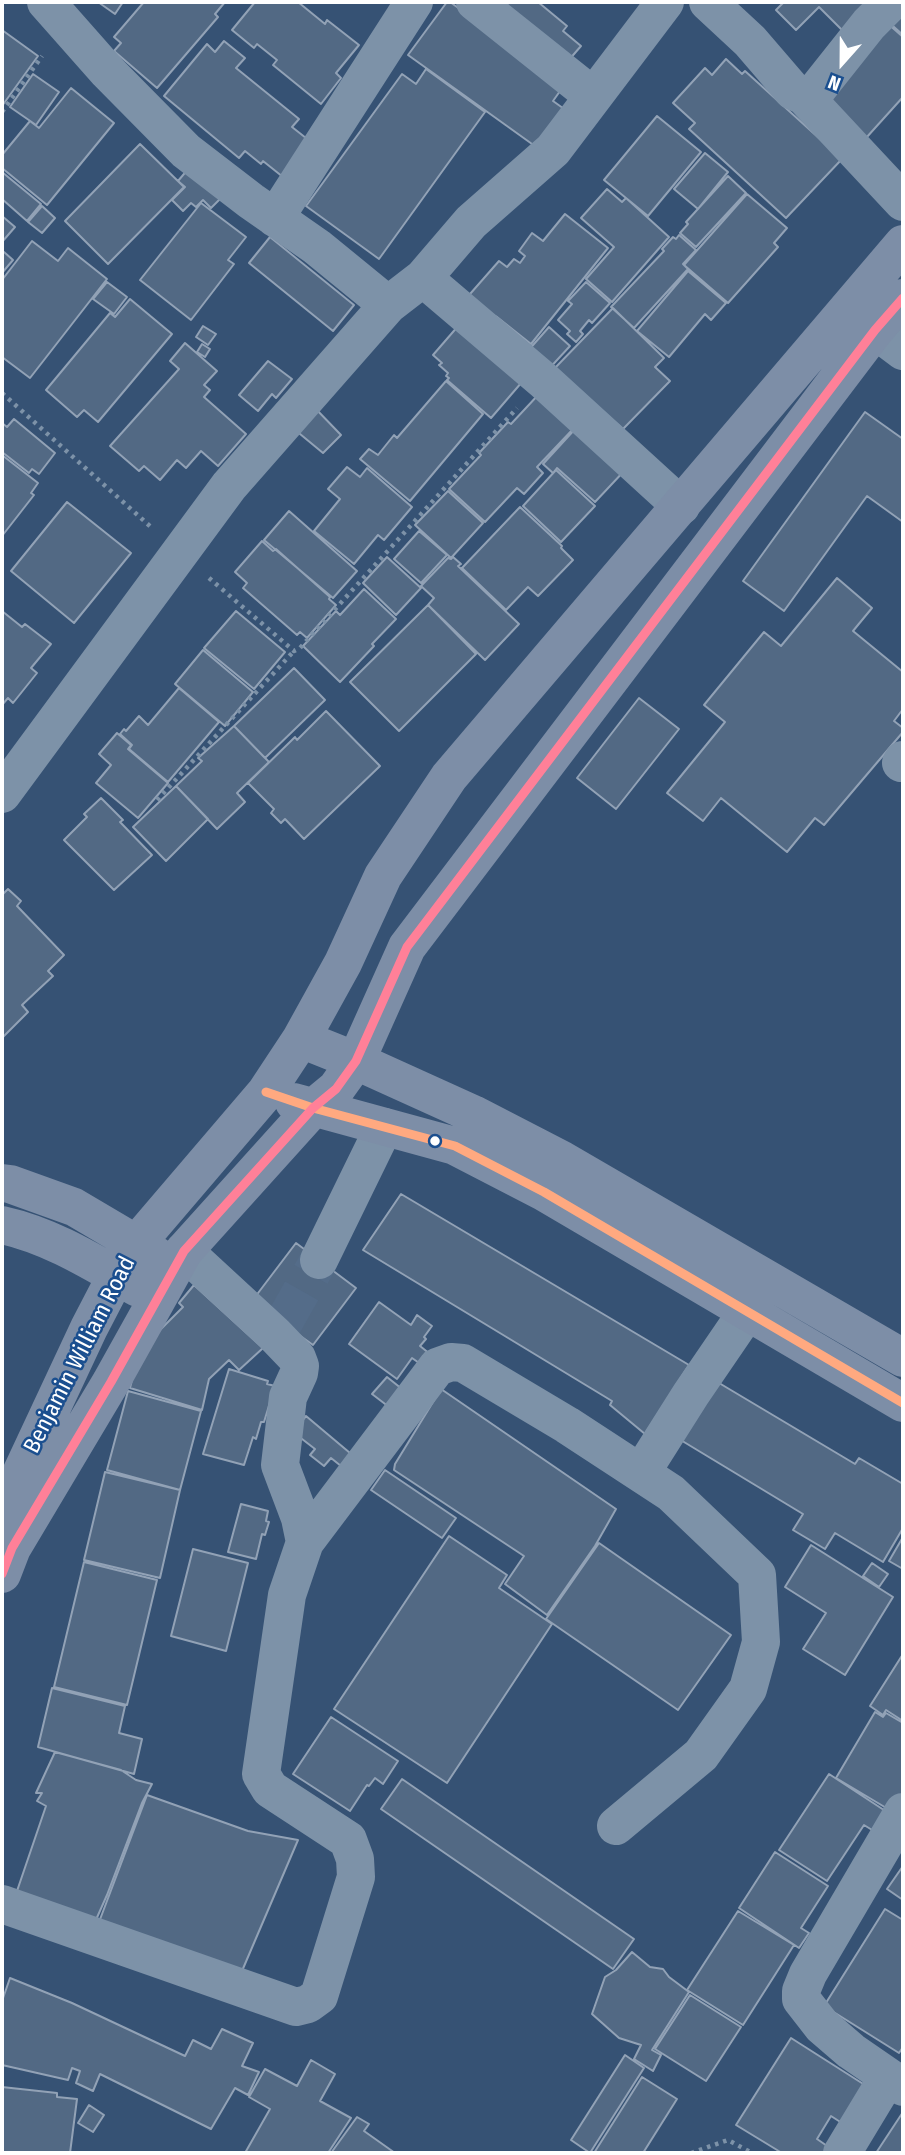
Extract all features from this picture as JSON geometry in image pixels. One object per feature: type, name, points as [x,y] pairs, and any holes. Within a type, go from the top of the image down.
[{"type":"main road","name":"Benjamin William Road","points":[[2,1514],[116,1276],[137,1243],[266,1092],[301,1039],[343,963],[383,876],[449,778],[903,244]]},
{"type":"main road","name":"Benjamin William Road","points":[[2,1574],[12,1548],[172,1273],[313,1108],[336,1088],[356,1061],[407,947],[889,340],[903,298]]},
{"type":"main road","points":[[301,1039],[473,1114],[562,1160],[903,1358]]},
{"type":"main road","points":[[266,1092],[313,1108],[455,1146],[522,1180],[903,1403]]},
{"type":"main road","points":[[2,1183],[74,1207],[137,1243],[172,1273]]},
{"type":"main road","points":[[2,1225],[47,1239],[116,1276],[172,1273]]},
{"type":"street","points":[[275,218],[414,2]]},
{"type":"street","points":[[475,2],[593,96]]},
{"type":"street","points":[[2,793],[229,486],[388,305],[423,278],[471,222],[552,150],[665,2]]},
{"type":"street","points":[[708,2],[750,41],[793,91],[804,96],[903,202]]},
{"type":"street","points":[[804,96],[814,92],[869,24],[891,2]]},
{"type":"street","points":[[56,13],[107,71],[186,150],[317,247],[388,305]]},
{"type":"street","points":[[423,278],[543,380],[681,506]]},
{"type":"street","points":[[319,1260],[384,1127]]},
{"type":"street","points":[[172,1273],[278,1329],[297,1358],[299,1373],[288,1397],[280,1465],[300,1518],[305,1542]]},
{"type":"street","points":[[641,1473],[747,1312]]},
{"type":"street","points":[[2,1904],[296,2007],[308,2004],[319,1996],[356,1877],[355,1859],[348,1840],[270,1789],[261,1774],[287,1595],[305,1542],[437,1367],[451,1362],[463,1363],[567,1425],[671,1493],[757,1575],[761,1642],[748,1689],[701,1755],[616,1826]]},
{"type":"street","points":[[842,2153],[896,2082],[851,2051],[822,2026],[801,1999],[801,1991],[808,1974],[903,1812]]},
{"type":"path","points":[[2,112],[56,13]]},
{"type":"path","points":[[157,800],[294,651],[300,648],[543,380]]},
{"type":"path","points":[[2,393],[294,651]]},
{"type":"path","points":[[691,2153],[728,2140],[752,2153]]},
{"type":"building","points":[[98,2],[123,2],[115,14]]},
{"type":"building","points":[[144,2],[225,2],[215,14],[218,17],[157,88],[114,51],[121,43],[114,37]]},
{"type":"building","points":[[255,2],[298,2],[325,24],[327,20],[359,45],[336,73],[341,78],[321,104],[273,65],[277,60],[257,44],[254,48],[232,30]]},
{"type":"building","points":[[447,2],[565,84],[553,101],[567,111],[539,149],[408,55]]},
{"type":"building","points":[[509,2],[538,2],[567,26],[563,31],[581,46],[568,61],[504,8]]},
{"type":"building","points":[[784,2],[876,2],[845,33],[819,7],[796,30],[776,10]]},
{"type":"building","points":[[903,2],[903,35],[884,18]]},
{"type":"building","points":[[886,22],[903,37],[903,97],[866,138],[820,94]]},
{"type":"building","points":[[2,30],[38,56],[2,106]]},
{"type":"building","points":[[224,41],[245,58],[236,68],[299,119],[292,127],[311,142],[288,181],[245,151],[239,158],[164,96],[207,44],[215,52]]},
{"type":"building","points":[[726,59],[742,74],[745,71],[842,159],[786,218],[689,129],[695,123],[673,103],[705,68],[712,75]]},
{"type":"building","points":[[426,69],[485,112],[379,259],[306,206],[402,74],[416,84]]},
{"type":"building","points":[[33,74],[59,92],[36,125],[10,107]]},
{"type":"building","points":[[71,88],[114,123],[47,205],[2,168],[2,155],[30,121],[39,128]]},
{"type":"building","points":[[657,116],[701,152],[648,216],[604,180]]},
{"type":"building","points":[[140,144],[184,187],[108,264],[65,221]]},
{"type":"building","points":[[705,153],[728,172],[698,209],[674,189]]},
{"type":"building","points":[[189,168],[222,197],[211,208],[203,200],[196,207],[191,203],[183,211],[172,200],[185,187],[178,181]]},
{"type":"building","points":[[2,172],[41,204],[27,221],[2,199]]},
{"type":"building","points":[[728,176],[746,193],[696,247],[680,233],[688,224],[686,222]]},
{"type":"building","points":[[607,189],[622,202],[626,198],[669,237],[612,302],[586,279],[614,247],[581,218]]},
{"type":"building","points":[[747,194],[787,228],[774,243],[778,247],[728,303],[684,265]]},
{"type":"building","points":[[201,203],[246,237],[228,260],[234,264],[191,320],[140,280]]},
{"type":"building","points":[[42,206],[55,218],[42,233],[28,222]]},
{"type":"building","points":[[565,214],[608,248],[531,344],[497,317],[463,302],[499,261],[507,267],[514,259],[520,263],[525,256],[519,251],[532,233],[543,241]]},
{"type":"building","points":[[2,216],[15,227],[2,242]]},
{"type":"building","points":[[679,235],[696,250],[683,264],[688,269],[634,328],[611,307],[664,251],[662,249],[673,237],[676,239]]},
{"type":"building","points":[[270,237],[354,305],[333,331],[249,263]]},
{"type":"building","points":[[32,241],[58,261],[68,248],[107,279],[30,378],[2,357],[2,280]]},
{"type":"building","points":[[4,252],[13,260],[2,273],[2,254]]},
{"type":"building","points":[[688,271],[726,303],[711,320],[705,314],[669,357],[637,331]]},
{"type":"building","points":[[107,282],[127,297],[114,314],[93,299]]},
{"type":"building","points":[[586,282],[610,303],[592,323],[589,320],[580,331],[583,334],[576,342],[567,334],[570,331],[558,320],[572,304],[568,301]]},
{"type":"building","points":[[130,299],[172,334],[98,422],[84,410],[77,417],[46,390],[110,313],[115,317]]},
{"type":"building","points":[[613,308],[664,358],[655,367],[670,381],[623,429],[554,369]]},
{"type":"building","points":[[459,325],[522,382],[491,418],[447,380],[448,373],[433,355]]},
{"type":"building","points":[[203,326],[216,334],[208,345],[196,337]]},
{"type":"building","points":[[549,327],[570,346],[546,372],[526,353]]},
{"type":"building","points":[[185,343],[217,371],[204,385],[210,390],[204,397],[246,434],[218,466],[201,451],[186,468],[177,460],[160,480],[144,466],[139,471],[110,446],[179,369],[170,361]]},
{"type":"building","points":[[202,344],[210,349],[205,357],[197,352]]},
{"type":"building","points":[[268,361],[292,379],[276,398],[272,394],[258,411],[239,395]]},
{"type":"building","points":[[446,381],[483,414],[410,501],[360,459],[369,449],[378,455],[394,435],[397,438]]},
{"type":"building","points":[[539,394],[575,427],[537,467],[543,473],[524,494],[517,488],[485,522],[449,489],[508,422],[511,424]]},
{"type":"building","points":[[314,407],[341,435],[323,453],[294,429]]},
{"type":"building","points":[[865,412],[903,439],[903,522],[867,496],[784,611],[743,581]]},
{"type":"building","points":[[14,419],[55,453],[39,474],[32,469],[29,473],[2,452],[2,423],[7,427]]},
{"type":"building","points":[[576,428],[626,469],[595,502],[557,468],[553,473],[543,464]]},
{"type":"building","points":[[2,455],[38,483],[31,493],[34,495],[2,536]]},
{"type":"building","points":[[347,467],[360,477],[367,468],[412,507],[384,540],[378,535],[354,564],[314,531],[340,499],[328,489]]},
{"type":"building","points":[[556,470],[595,506],[561,542],[523,506]]},
{"type":"building","points":[[448,491],[483,523],[451,558],[415,525]]},
{"type":"building","points":[[67,502],[131,553],[74,623],[11,571]]},
{"type":"building","points":[[520,507],[562,546],[573,560],[538,596],[528,587],[506,610],[462,568]]},
{"type":"building","points":[[289,511],[357,571],[333,598],[264,540]]},
{"type":"building","points":[[419,531],[447,555],[421,583],[394,559]]},
{"type":"building","points":[[262,541],[273,551],[276,549],[336,605],[307,638],[300,632],[297,635],[243,588],[247,583],[235,572]]},
{"type":"building","points":[[387,557],[421,588],[396,615],[363,583]]},
{"type":"building","points":[[453,557],[461,564],[458,566],[519,624],[485,660],[428,605],[434,598],[421,586],[448,558]]},
{"type":"building","points":[[837,578],[872,608],[853,631],[903,672],[903,709],[894,721],[903,728],[903,732],[824,825],[815,818],[787,852],[721,798],[703,821],[667,793],[725,722],[704,705],[764,632],[781,646]]},
{"type":"building","points":[[364,589],[396,619],[340,682],[303,646],[336,611],[340,615]]},
{"type":"building","points":[[428,605],[476,654],[399,731],[350,682]]},
{"type":"building","points":[[2,611],[51,644],[31,668],[37,673],[13,703],[8,698],[2,705]]},
{"type":"building","points":[[236,611],[285,652],[254,689],[204,648]]},
{"type":"building","points":[[203,650],[253,692],[225,726],[175,684]]},
{"type":"building","points":[[294,668],[325,700],[265,758],[234,726]]},
{"type":"building","points":[[179,688],[219,722],[168,782],[129,749],[132,745],[120,734],[139,716],[148,725]]},
{"type":"building","points":[[639,698],[679,729],[616,809],[577,778]]},
{"type":"building","points":[[326,711],[380,766],[304,839],[285,819],[281,823],[271,813],[274,809],[248,783]]},
{"type":"building","points":[[234,726],[269,762],[237,793],[245,802],[217,829],[176,786],[202,761],[198,758]]},
{"type":"building","points":[[117,733],[131,745],[128,749],[168,783],[138,818],[96,783],[111,765],[99,754]]},
{"type":"building","points":[[176,786],[208,819],[166,861],[133,827]]},
{"type":"building","points":[[101,798],[152,855],[114,890],[64,840],[87,817],[84,814]]},
{"type":"building","points":[[8,889],[21,901],[17,906],[64,955],[48,971],[53,976],[22,1005],[28,1012],[2,1038],[2,895]]},
{"type":"building","points":[[401,1194],[689,1365],[645,1434],[610,1405],[612,1401],[363,1250]]},
{"type":"building","points":[[296,1243],[356,1288],[313,1345],[252,1301]]},
{"type":"building","points":[[194,1285],[263,1348],[239,1370],[229,1360],[209,1379],[202,1410],[130,1388],[138,1357],[152,1338],[183,1307],[179,1303]]},
{"type":"building","points":[[379,1302],[411,1325],[417,1315],[432,1326],[420,1346],[430,1354],[422,1365],[412,1358],[397,1379],[349,1344]]},
{"type":"building","points":[[229,1369],[268,1381],[267,1384],[275,1386],[264,1422],[261,1422],[256,1439],[253,1437],[244,1465],[203,1454]]},
{"type":"building","points":[[387,1377],[402,1389],[389,1407],[372,1394]]},
{"type":"building","points":[[714,1380],[855,1464],[859,1458],[903,1484],[903,1528],[883,1562],[835,1533],[825,1549],[793,1530],[803,1514],[679,1439]]},
{"type":"building","points":[[441,1389],[616,1509],[595,1546],[547,1615],[505,1584],[524,1556],[394,1470],[395,1464]]},
{"type":"building","points":[[128,1391],[201,1411],[180,1490],[107,1470]]},
{"type":"building","points":[[306,1416],[350,1453],[346,1470],[331,1458],[324,1466],[310,1455],[315,1449],[293,1432]]},
{"type":"building","points":[[385,1470],[456,1518],[442,1538],[371,1490]]},
{"type":"building","points":[[105,1472],[180,1490],[160,1578],[84,1560]]},
{"type":"building","points":[[241,1504],[268,1511],[266,1521],[269,1522],[265,1535],[262,1534],[256,1559],[228,1552]]},
{"type":"building","points":[[449,1536],[507,1575],[499,1588],[552,1624],[447,1783],[334,1709]]},
{"type":"building","points":[[903,1537],[903,1569],[889,1561]]},
{"type":"building","points":[[599,1543],[731,1635],[678,1710],[546,1619]]},
{"type":"building","points":[[811,1545],[893,1597],[845,1675],[803,1649],[826,1613],[785,1587]]},
{"type":"building","points":[[193,1549],[248,1563],[226,1651],[171,1636]]},
{"type":"building","points":[[84,1562],[157,1580],[127,1705],[54,1687]]},
{"type":"building","points":[[872,1563],[888,1574],[879,1587],[863,1576]]},
{"type":"building","points":[[903,1654],[903,1721],[886,1710],[883,1715],[870,1706]]},
{"type":"building","points":[[52,1688],[125,1706],[119,1733],[142,1739],[134,1774],[38,1747]]},
{"type":"building","points":[[875,1712],[883,1717],[886,1713],[903,1723],[903,1795],[893,1812],[836,1778]]},
{"type":"building","points":[[331,1717],[398,1761],[383,1784],[375,1778],[367,1785],[350,1811],[293,1774]]},
{"type":"building","points":[[55,1752],[121,1770],[136,1780],[152,1784],[95,1922],[17,1891],[46,1806],[37,1801],[42,1793],[36,1793]]},
{"type":"building","points":[[829,1774],[890,1814],[877,1833],[864,1825],[827,1881],[779,1850]]},
{"type":"building","points":[[402,1779],[634,1939],[613,1969],[381,1809]]},
{"type":"building","points":[[147,1795],[248,1831],[298,1840],[239,1978],[96,1930]]},
{"type":"building","points":[[775,1852],[828,1886],[801,1928],[809,1933],[799,1948],[739,1908]]},
{"type":"building","points":[[903,1866],[903,1900],[887,1889]]},
{"type":"building","points":[[885,1909],[903,1920],[903,2047],[899,2053],[824,2006]]},
{"type":"building","points":[[738,1911],[794,1945],[743,2025],[687,1990]]},
{"type":"building","points":[[632,1952],[650,1967],[663,1969],[689,1992],[652,2050],[661,2055],[653,2071],[634,2059],[641,2045],[619,2038],[592,2014],[605,1977],[616,1970]]},
{"type":"building","points":[[10,1978],[72,2003],[185,2056],[193,2040],[211,2049],[222,2029],[253,2043],[242,2066],[259,2072],[248,2095],[235,2088],[211,2129],[100,2074],[93,2091],[76,2083],[80,2071],[72,2068],[68,2080],[2,2065],[2,2001]]},
{"type":"building","points":[[690,1995],[741,2027],[706,2081],[655,2049]]},
{"type":"building","points":[[791,2038],[868,2087],[845,2125],[831,2116],[817,2139],[830,2148],[826,2153],[782,2153],[736,2125]]},
{"type":"building","points":[[625,2055],[644,2068],[590,2153],[571,2140]]},
{"type":"building","points":[[311,2060],[335,2074],[320,2101],[351,2118],[328,2153],[245,2153],[270,2109],[249,2097],[265,2069],[297,2086]]},
{"type":"building","points":[[642,2077],[677,2099],[643,2153],[594,2153]]},
{"type":"building","points":[[2,2087],[57,2093],[57,2097],[77,2099],[70,2153],[2,2153]]},
{"type":"building","points":[[89,2105],[104,2115],[93,2132],[78,2123]]},
{"type":"building","points":[[903,2112],[903,2153],[876,2153]]},
{"type":"building","points":[[357,2117],[369,2124],[364,2131],[395,2153],[331,2153]]},
{"type":"tunnel","points":[[283,1324],[319,1260]]},
{"type":"transit line","points":[[2,1574],[12,1548],[111,1382],[184,1251],[313,1108],[336,1089],[356,1061],[407,947],[875,330],[903,298]]},
{"type":"transit line","points":[[266,1092],[313,1108],[455,1146],[544,1192],[903,1403]]}]
